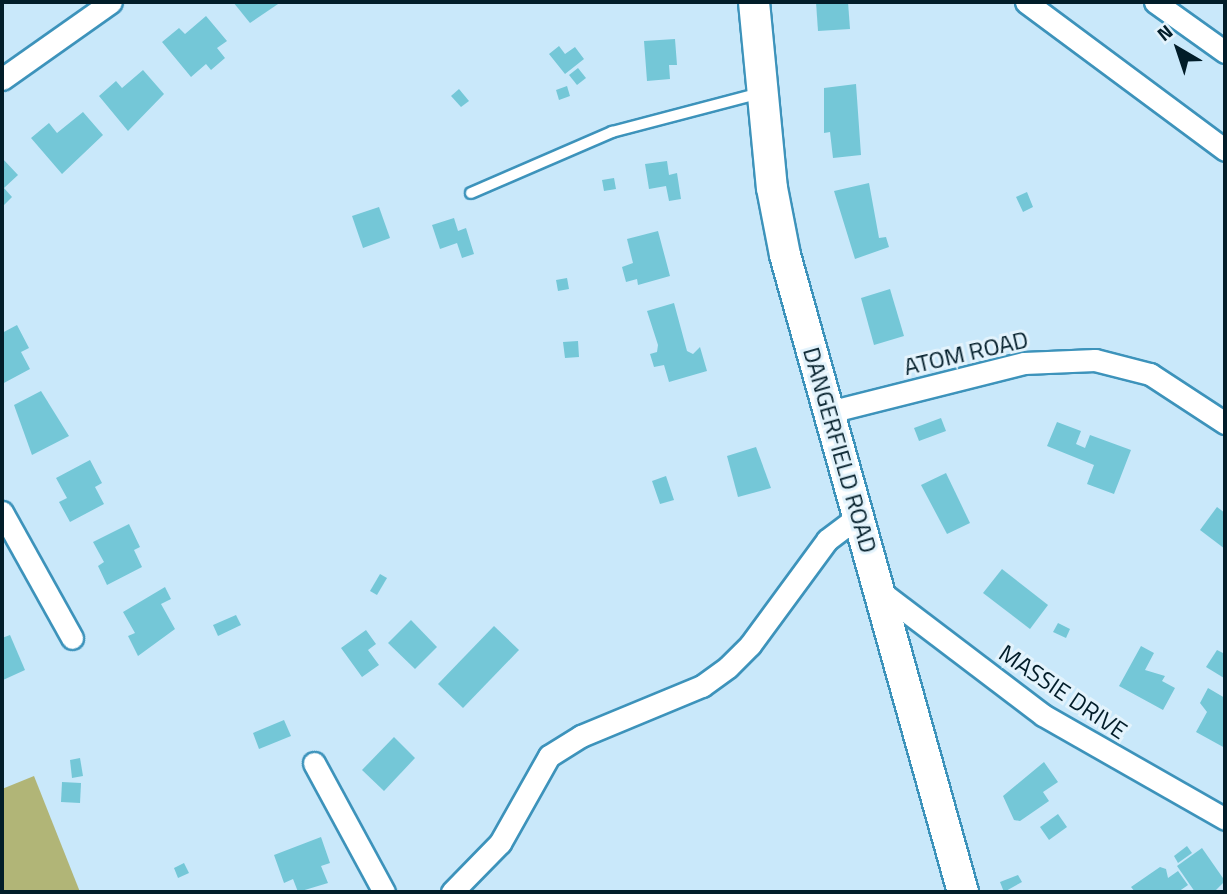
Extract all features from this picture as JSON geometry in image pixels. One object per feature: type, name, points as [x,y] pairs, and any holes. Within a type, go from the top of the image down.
[{"type":"street","points":[[2,79],[49,50],[111,2]]},
{"type":"street","name":"DANGERFIELD ROAD","points":[[754,2],[761,93],[780,234],[963,892]]},
{"type":"street","points":[[1026,2],[1225,150]]},
{"type":"street","points":[[1155,2],[1225,52]]},
{"type":"street","name":"ATOM ROAD","points":[[830,412],[1024,363],[1095,360],[1150,374],[1225,423]]},
{"type":"street","points":[[2,512],[8,540],[72,638]]},
{"type":"street","points":[[452,892],[500,843],[549,756],[581,736],[702,686],[728,667],[750,645],[827,540],[859,516]]},
{"type":"street","name":"MASSIE DRIVE","points":[[881,592],[1044,715],[1225,819]]},
{"type":"street","points":[[314,763],[384,892]]},
{"type":"lane","points":[[471,193],[612,132],[761,93]]},
{"type":"green space","points":[[34,776],[80,892],[2,892],[2,789]]},
{"type":"building","points":[[233,2],[281,2],[250,23]]},
{"type":"building","points":[[816,2],[848,2],[850,29],[818,31]]},
{"type":"building","points":[[206,16],[227,41],[217,48],[225,58],[211,70],[206,64],[191,77],[162,42],[179,28],[185,34]]},
{"type":"building","points":[[675,39],[677,65],[669,65],[670,79],[647,81],[644,41]]},
{"type":"building","points":[[559,46],[565,54],[575,47],[584,59],[565,74],[549,54]]},
{"type":"building","points":[[578,68],[586,78],[577,85],[569,75]]},
{"type":"building","points":[[143,70],[164,94],[128,131],[99,96],[116,81],[122,88]]},
{"type":"building","points":[[856,84],[861,155],[833,158],[830,132],[824,133],[824,88]]},
{"type":"building","points":[[567,86],[570,96],[559,100],[556,90]]},
{"type":"building","points":[[459,89],[469,101],[461,107],[451,96]]},
{"type":"building","points":[[83,112],[103,135],[62,174],[31,138],[49,123],[57,133]]},
{"type":"building","points":[[2,158],[18,175],[4,188],[12,197],[2,207]]},
{"type":"building","points":[[667,161],[669,175],[677,173],[681,199],[669,201],[666,186],[649,189],[645,164]]},
{"type":"building","points":[[614,178],[616,189],[604,191],[602,180]]},
{"type":"building","points":[[869,183],[879,238],[886,237],[889,247],[855,259],[834,191]]},
{"type":"building","points":[[1027,192],[1033,207],[1023,212],[1016,197]]},
{"type":"building","points":[[379,207],[390,238],[363,248],[352,216]]},
{"type":"building","points":[[454,218],[458,231],[466,228],[474,254],[462,258],[457,243],[440,249],[432,225]]},
{"type":"building","points":[[658,231],[670,276],[638,285],[637,279],[626,282],[622,267],[633,263],[627,239]]},
{"type":"building","points":[[567,278],[569,289],[558,291],[556,280]]},
{"type":"building","points":[[890,289],[904,336],[874,345],[861,298]]},
{"type":"building","points":[[674,303],[687,351],[693,354],[700,347],[707,371],[669,382],[664,365],[654,367],[650,354],[657,352],[658,345],[647,311]]},
{"type":"building","points":[[17,325],[29,348],[21,352],[30,369],[2,384],[2,333]]},
{"type":"building","points":[[578,341],[579,357],[565,358],[563,342]]},
{"type":"building","points":[[41,391],[69,436],[32,455],[14,405]]},
{"type":"building","points":[[941,418],[946,431],[919,441],[914,428]]},
{"type":"building","points":[[1057,422],[1081,431],[1076,444],[1085,448],[1090,435],[1131,450],[1114,494],[1087,484],[1094,465],[1047,446]]},
{"type":"building","points":[[756,447],[771,488],[738,497],[727,456]]},
{"type":"building","points":[[90,460],[102,483],[95,487],[104,504],[70,522],[59,502],[67,498],[56,478]]},
{"type":"building","points":[[946,473],[970,523],[947,534],[921,485]]},
{"type":"building","points":[[666,476],[674,500],[660,504],[652,481]]},
{"type":"building","points":[[1217,507],[1225,513],[1225,549],[1200,530]]},
{"type":"building","points":[[129,524],[140,547],[134,550],[142,567],[107,585],[98,566],[104,562],[93,542]]},
{"type":"building","points":[[1002,569],[1048,605],[1030,629],[983,593]]},
{"type":"building","points":[[380,574],[387,578],[377,595],[370,591]]},
{"type":"building","points":[[165,587],[171,599],[161,604],[175,629],[138,656],[128,636],[135,633],[123,612]]},
{"type":"building","points":[[236,615],[241,625],[218,636],[213,625]]},
{"type":"building","points":[[411,620],[437,647],[415,669],[388,643]]},
{"type":"building","points":[[1058,623],[1070,629],[1066,638],[1053,632]]},
{"type":"building","points":[[494,626],[519,650],[463,708],[438,684]]},
{"type":"building","points":[[366,630],[376,644],[368,650],[379,665],[362,677],[341,648]]},
{"type":"building","points":[[10,635],[25,670],[3,680],[2,638]]},
{"type":"building","points":[[1141,646],[1154,653],[1145,670],[1165,676],[1162,681],[1175,688],[1163,710],[1119,686]]},
{"type":"building","points":[[1217,650],[1225,654],[1224,678],[1206,667]]},
{"type":"building","points":[[1208,688],[1225,698],[1225,748],[1196,732],[1207,712],[1200,703]]},
{"type":"building","points":[[284,720],[291,736],[259,749],[253,733]]},
{"type":"building","points":[[394,737],[415,758],[384,791],[362,770]]},
{"type":"building","points":[[80,758],[83,776],[72,778],[70,760]]},
{"type":"building","points":[[1044,762],[1058,782],[1043,792],[1049,801],[1020,821],[1014,820],[1003,796]]},
{"type":"building","points":[[62,782],[81,783],[80,803],[61,802]]},
{"type":"building","points":[[1058,814],[1067,827],[1049,840],[1040,827]]},
{"type":"building","points":[[321,837],[330,863],[321,866],[328,883],[298,892],[293,879],[284,883],[274,855]]},
{"type":"building","points":[[1187,846],[1192,853],[1178,863],[1174,856]]},
{"type":"building","points":[[1202,848],[1225,881],[1214,892],[1195,892],[1177,866]]},
{"type":"building","points":[[184,863],[189,873],[178,878],[174,868]]},
{"type":"building","points":[[1160,867],[1166,869],[1168,878],[1178,871],[1188,885],[1178,892],[1135,892],[1131,887]]},
{"type":"building","points":[[1018,875],[1022,882],[1004,892],[1000,882]]}]
